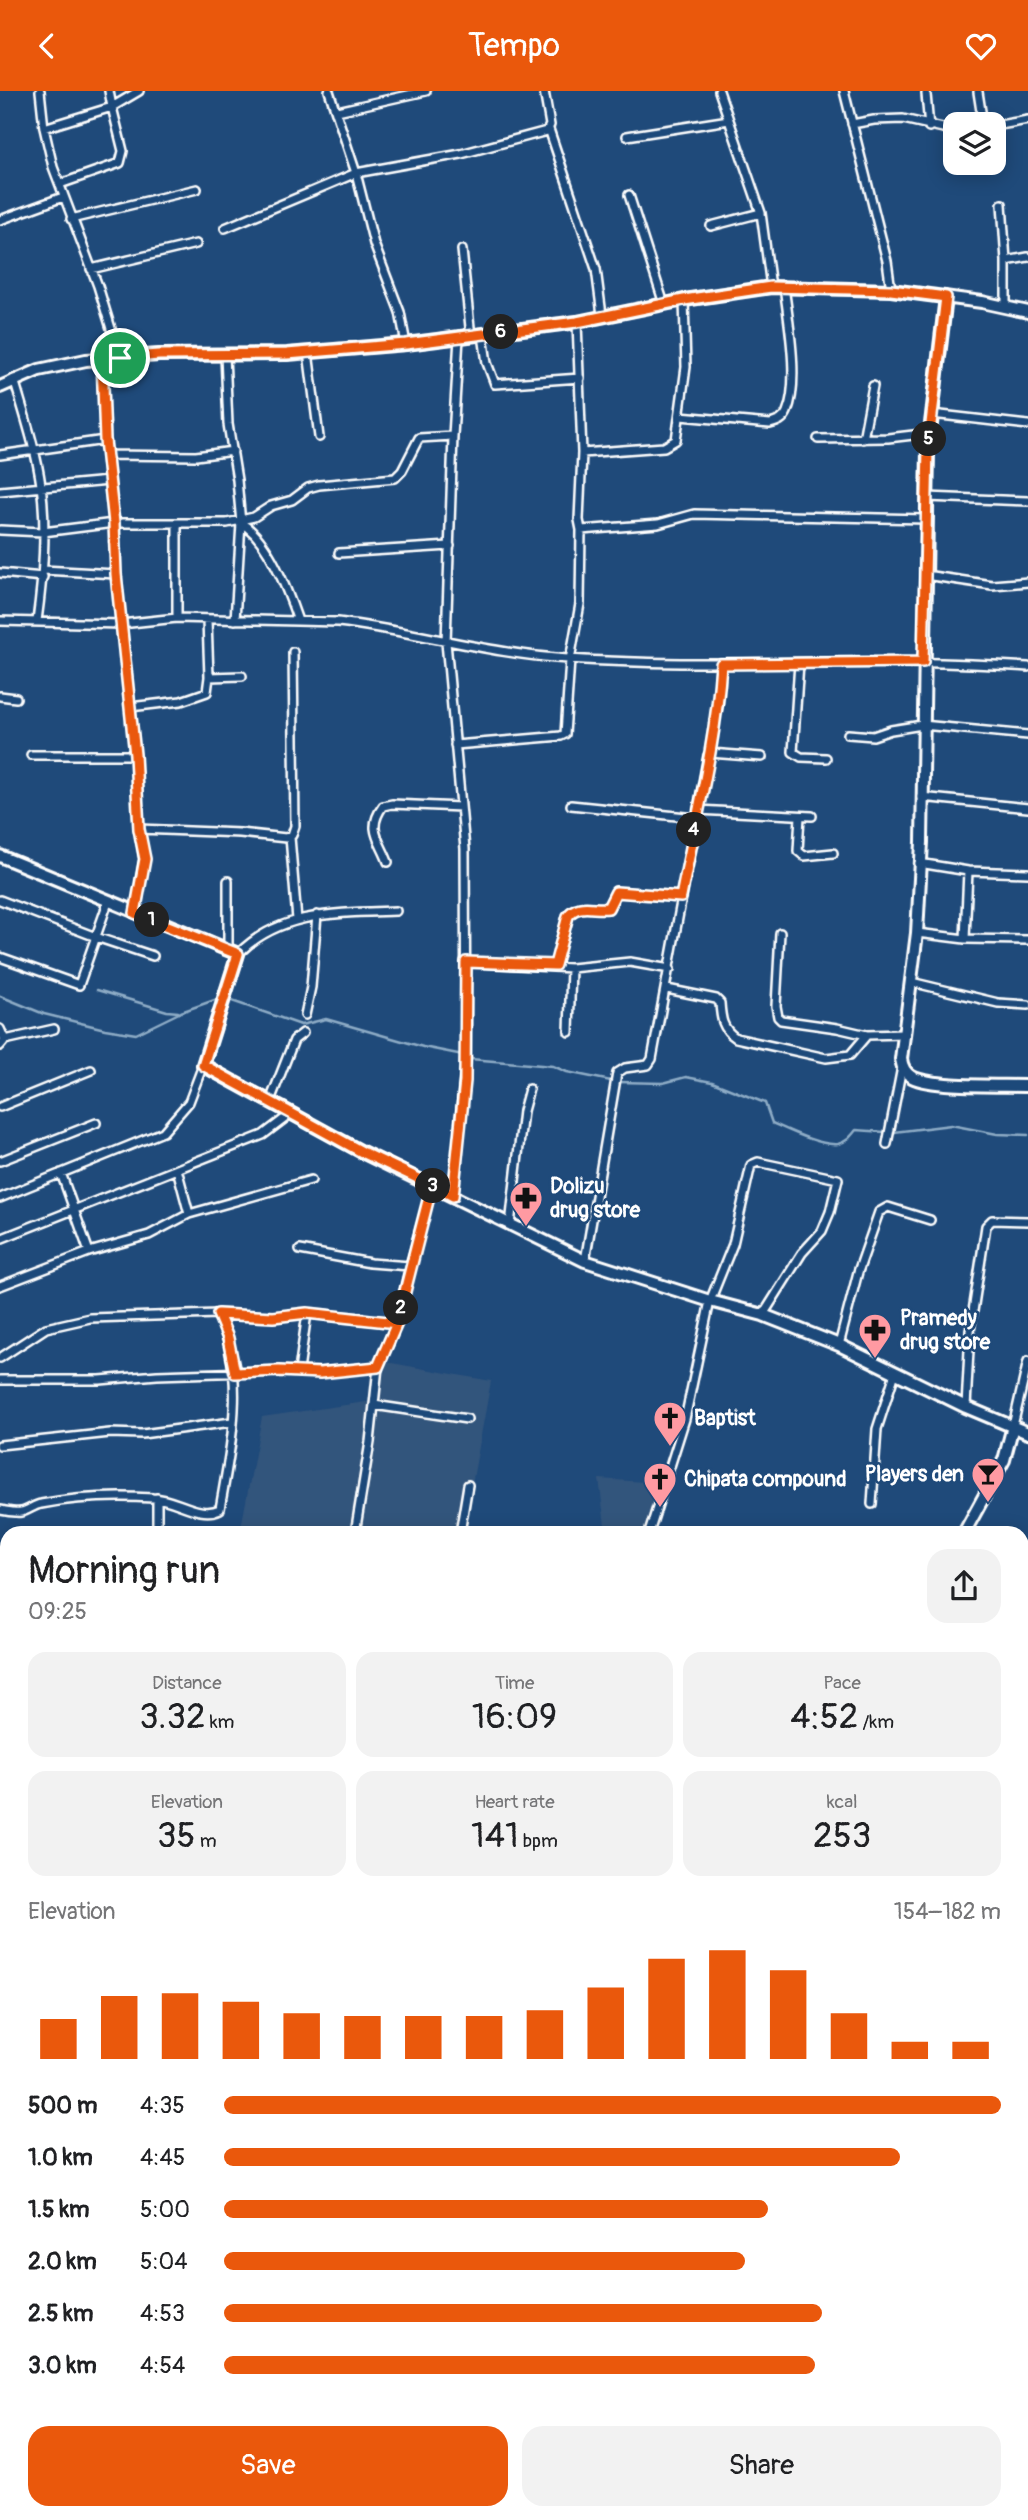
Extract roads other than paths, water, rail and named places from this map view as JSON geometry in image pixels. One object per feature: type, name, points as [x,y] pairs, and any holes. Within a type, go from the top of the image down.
[{"type":"street","points":[[40,91],[44,128],[53,167],[120,358]]},
{"type":"street","points":[[60,184],[120,163],[123,151],[109,91]]},
{"type":"street","points":[[44,128],[112,107],[139,91]]},
{"type":"street","points":[[329,91],[356,173],[374,244],[400,312],[406,344]]},
{"type":"street","points":[[337,111],[397,94],[426,91]]},
{"type":"street","points":[[544,91],[550,129],[596,269],[602,316]]},
{"type":"street","points":[[719,91],[761,213],[771,287]]},
{"type":"street","points":[[844,91],[887,261],[891,290]]},
{"type":"street","points":[[978,92],[981,112]]},
{"type":"street","points":[[926,94],[929,127]]},
{"type":"street","points":[[627,136],[729,120]]},
{"type":"street","points":[[852,124],[874,120],[903,120],[943,129]]},
{"type":"street","points":[[1006,124],[1028,120]]},
{"type":"street","points":[[225,228],[356,173],[461,155],[550,129]]},
{"type":"street","points":[[71,219],[197,189]]},
{"type":"street","points":[[629,195],[664,304]]},
{"type":"street","points":[[0,220],[63,197]]},
{"type":"street","points":[[1002,204],[1006,306]]},
{"type":"street","points":[[711,226],[761,213]]},
{"type":"street","points":[[91,269],[196,244]]},
{"type":"street","points":[[453,1196],[465,1081],[465,849],[446,642],[453,436],[471,337],[462,250]]},
{"type":"street","points":[[1006,261],[1028,257]]},
{"type":"street","points":[[680,416],[770,424],[783,419],[788,411],[793,376],[784,286]]},
{"type":"street","points":[[0,387],[14,379],[61,364],[120,358],[308,352],[471,337],[577,322],[684,300],[784,286],[891,290],[1006,306],[1028,312]]},
{"type":"street","points":[[887,1144],[902,1067],[917,933],[922,842],[929,433],[946,297]]},
{"type":"street","points":[[582,453],[670,445],[676,440],[686,367],[684,300]]},
{"type":"street","points":[[455,745],[563,736],[570,660],[580,604],[579,520],[582,453],[577,322]]},
{"type":"street","points":[[471,337],[487,363],[495,384],[580,378]]},
{"type":"street","points":[[308,352],[319,437]]},
{"type":"street","points":[[225,355],[228,424],[241,522],[235,620]]},
{"type":"street","points":[[102,359],[105,440],[114,523],[116,574],[135,755],[139,829],[145,859],[135,913]]},
{"type":"street","points":[[14,379],[41,486],[43,574],[37,621]]},
{"type":"street","points":[[863,439],[873,386]]},
{"type":"street","points":[[932,414],[1028,425]]},
{"type":"street","points":[[818,439],[887,438],[929,433]]},
{"type":"street","points":[[0,530],[43,532],[114,523],[241,522],[271,506],[292,501],[308,488],[395,478],[402,471],[419,438],[453,436]]},
{"type":"street","points":[[0,454],[105,440]]},
{"type":"street","points":[[108,455],[196,456],[233,451]]},
{"type":"street","points":[[0,491],[109,481]]},
{"type":"street","points":[[927,497],[1028,501]]},
{"type":"street","points":[[581,530],[658,524],[694,514],[926,519]]},
{"type":"street","points":[[241,522],[256,537],[278,569],[298,621]]},
{"type":"street","points":[[177,524],[177,618]]},
{"type":"street","points":[[340,553],[450,546]]},
{"type":"street","points":[[0,573],[116,574]]},
{"type":"street","points":[[925,575],[992,585],[1028,582]]},
{"type":"street","points":[[0,621],[121,624],[177,618],[364,625],[500,652],[570,660],[678,665],[923,662],[1028,667]]},
{"type":"street","points":[[130,708],[181,701],[209,690],[207,620]]},
{"type":"street","points":[[293,652],[295,826],[290,837],[296,920]]},
{"type":"street","points":[[799,663],[793,752],[801,757],[826,758]]},
{"type":"street","points":[[585,1261],[617,1073],[625,1068],[643,1067],[651,1062],[710,753],[721,664]]},
{"type":"street","points":[[209,677],[242,676]]},
{"type":"street","points":[[0,697],[16,698]]},
{"type":"street","points":[[848,734],[873,736],[922,725],[1028,735]]},
{"type":"street","points":[[710,753],[762,757]]},
{"type":"street","points":[[31,755],[135,755]]},
{"type":"street","points":[[921,797],[1028,807]]},
{"type":"street","points":[[388,862],[376,836],[374,821],[383,806],[392,804],[461,807]]},
{"type":"street","points":[[571,805],[697,814],[812,816]]},
{"type":"street","points":[[800,816],[798,851],[804,856],[833,853]]},
{"type":"street","points":[[139,829],[290,837]]},
{"type":"street","points":[[0,856],[233,952]]},
{"type":"street","points":[[919,863],[968,871],[1028,873]]},
{"type":"street","points":[[965,939],[968,871]]},
{"type":"street","points":[[0,1198],[163,1132],[189,1102],[203,1065],[233,952],[228,881]]},
{"type":"street","points":[[555,965],[568,916],[573,909],[608,908],[616,892],[681,897]]},
{"type":"street","points":[[0,900],[153,956]]},
{"type":"street","points":[[0,957],[79,985],[108,902]]},
{"type":"street","points":[[233,952],[296,920],[317,915],[396,911]]},
{"type":"street","points":[[305,1015],[311,987],[317,915]]},
{"type":"street","points":[[780,933],[775,1006],[778,1017],[782,1020],[867,1035],[904,1034]]},
{"type":"street","points":[[917,933],[965,939],[1028,940]]},
{"type":"street","points":[[466,962],[571,968],[629,963],[670,969]]},
{"type":"street","points":[[569,1032],[571,968]]},
{"type":"street","points":[[911,982],[998,1003],[1028,1005]]},
{"type":"street","points":[[667,989],[716,999],[720,1003],[721,1020],[729,1033],[736,1038],[834,1058],[850,1055],[867,1035]]},
{"type":"street","points":[[0,1029],[3,1043],[54,1029]]},
{"type":"street","points":[[270,1101],[295,1041],[303,1033]]},
{"type":"street","points":[[203,1065],[362,1152],[585,1261],[763,1315],[839,1345],[966,1407],[1028,1433]]},
{"type":"street","points":[[902,1067],[910,1076],[929,1081],[1028,1086]]},
{"type":"street","points":[[0,1107],[91,1070]]},
{"type":"street","points":[[510,1226],[523,1111],[529,1089]]},
{"type":"street","points":[[0,1239],[263,1135],[292,1113]]},
{"type":"street","points":[[0,1161],[96,1123]]},
{"type":"street","points":[[651,1526],[685,1419],[710,1301],[733,1244],[751,1165],[758,1162],[838,1179],[822,1231],[802,1253],[763,1315]]},
{"type":"street","points":[[177,1169],[189,1215]]},
{"type":"street","points":[[61,1173],[89,1252]]},
{"type":"street","points":[[0,1286],[89,1252],[149,1235],[189,1215],[310,1180]]},
{"type":"street","points":[[356,1526],[378,1367],[397,1323],[432,1185]]},
{"type":"street","points":[[839,1345],[858,1272],[879,1212],[888,1207],[930,1220]]},
{"type":"street","points":[[966,1407],[970,1331],[986,1226],[992,1220],[1028,1221]]},
{"type":"street","points":[[300,1250],[370,1263],[410,1266]]},
{"type":"street","points":[[0,1358],[47,1328],[90,1318],[218,1314],[273,1317],[307,1313],[397,1323]]},
{"type":"street","points":[[299,1371],[307,1313]]},
{"type":"street","points":[[0,1510],[24,1512],[40,1504],[99,1498],[157,1498],[180,1503],[192,1510],[213,1512],[220,1509],[232,1449],[235,1373],[228,1338],[218,1314]]},
{"type":"street","points":[[968,1526],[1004,1459],[1028,1361]]},
{"type":"street","points":[[0,1380],[100,1380],[157,1375],[299,1371],[320,1373],[378,1367]]},
{"type":"street","points":[[872,1504],[877,1429],[895,1373]]},
{"type":"street","points":[[374,1405],[467,1419]]},
{"type":"street","points":[[0,1445],[110,1433],[142,1434],[232,1422]]},
{"type":"street","points":[[461,1526],[468,1485]]},
{"type":"street","points":[[157,1498],[157,1526]]},
{"type":"street","points":[[0,1934],[0,1947]]},
{"type":"waterway","points":[[97,990],[178,1012]]},
{"type":"waterway","points":[[0,996],[44,1014],[136,1034],[181,1012],[220,998]]},
{"type":"waterway","points":[[232,1001],[301,1025],[326,1019],[423,1047],[463,1055]]},
{"type":"waterway","points":[[470,1059],[553,1066],[567,1072],[611,1081]]},
{"type":"waterway","points":[[618,1082],[663,1083],[686,1077],[712,1082],[765,1103],[772,1123],[822,1143],[841,1143],[856,1130],[885,1132]]},
{"type":"waterway","points":[[894,1132],[951,1125],[997,1134],[1028,1135]]},
{"type":"place","name":"Dolizu drug store","points":[[526,1228]]},
{"type":"place","name":"Pramedy drug store","points":[[875,1360]]},
{"type":"place","name":"Baptist","points":[[670,1448]]},
{"type":"place","name":"Players den","points":[[988,1504]]},
{"type":"place","name":"Chipata compound","points":[[660,1509]]}]
